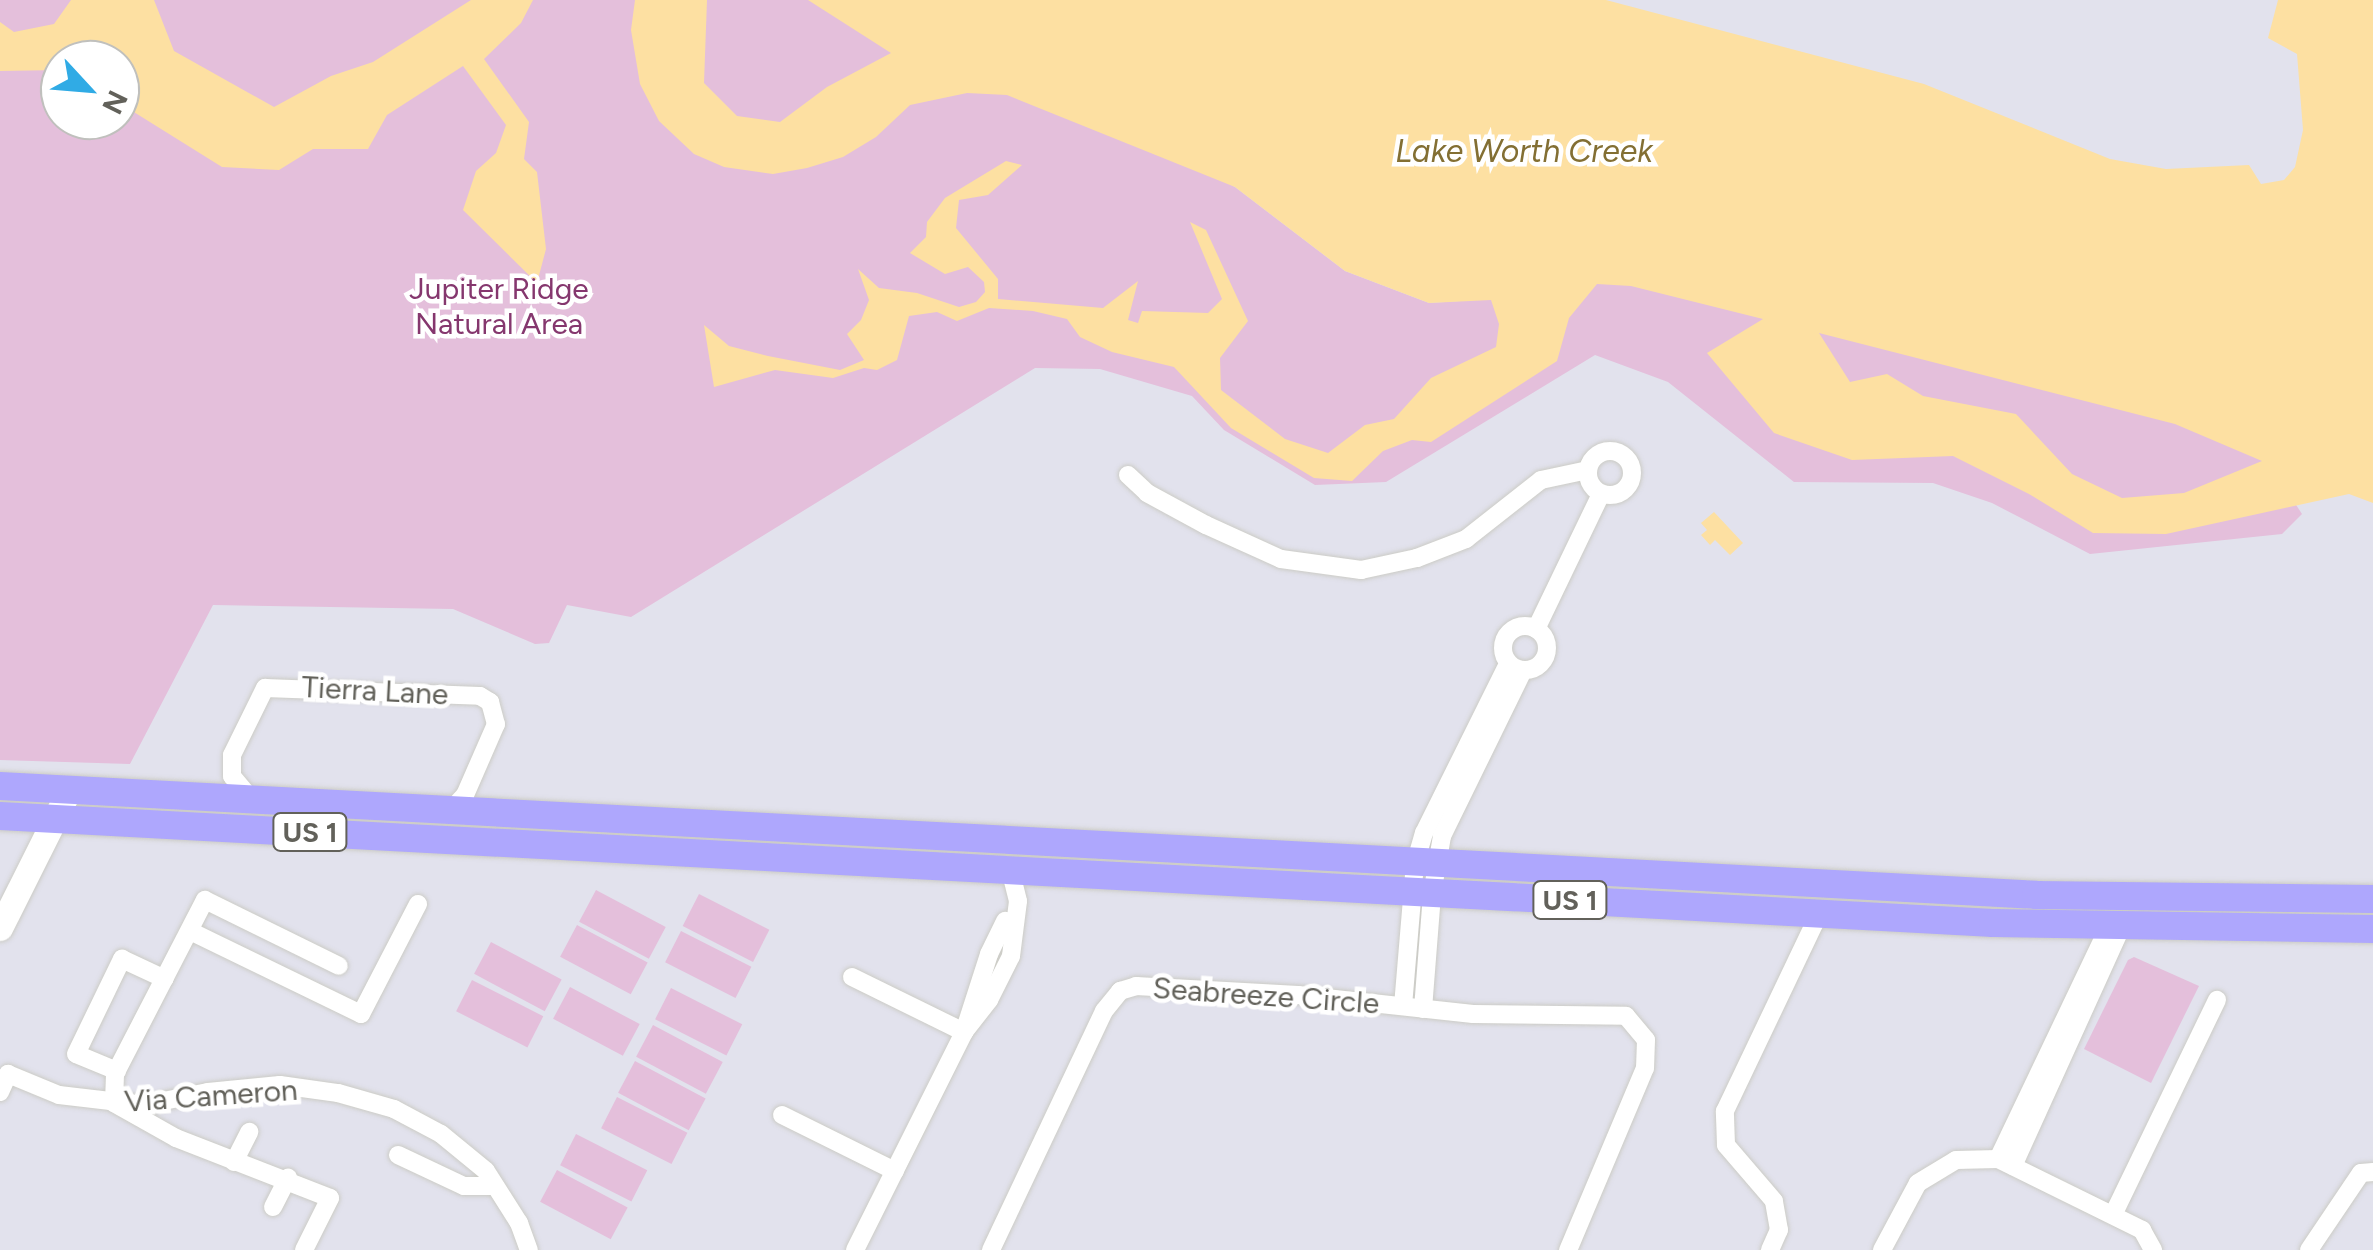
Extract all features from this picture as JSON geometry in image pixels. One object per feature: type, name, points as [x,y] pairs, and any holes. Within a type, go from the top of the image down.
[{"type":"main road","name":"US 1","points":[[0,786],[1834,885],[2373,899]]},
{"type":"main road","name":"US 1","points":[[0,816],[1993,923],[2373,929]]},
{"type":"main road","points":[[1587,901],[1657,893],[1800,899],[1834,885]]},
{"type":"main road","points":[[1993,923],[2008,907],[2206,908],[2236,898]]},
{"type":"street","points":[[1128,475],[1147,493],[1281,559],[1361,570],[1418,558],[1466,539],[1541,480],[1588,470],[1597,456],[1609,451],[1622,454],[1631,464],[1633,476],[1624,491],[1601,494],[1592,486],[1588,470]]},
{"type":"street","points":[[1536,629],[1601,494]]},
{"type":"street","points":[[1517,627],[1536,629],[1545,638],[1547,651],[1538,666],[1516,667],[1502,649],[1506,635],[1517,627]]},
{"type":"street","name":"Seabreeze Circle","points":[[1403,1006],[1406,965],[1426,864],[1424,834],[1516,667]]},
{"type":"street","name":"Tierra Lane","points":[[252,800],[232,776],[232,755],[265,688],[480,696],[490,702],[496,724],[465,795],[451,810]]},
{"type":"street","points":[[0,928],[69,790]]},
{"type":"street","points":[[1004,966],[1005,921],[1016,841]]},
{"type":"street","points":[[964,1032],[989,1000],[1018,930],[1018,900],[1010,869]]},
{"type":"street","name":"Seabreeze Circle","points":[[1422,893],[1426,965],[1423,1009]]},
{"type":"street","points":[[304,1250],[330,1198],[288,1178],[234,1162],[176,1138],[114,1103],[116,1071],[205,900],[338,966]]},
{"type":"street","points":[[190,931],[361,1014],[418,904]]},
{"type":"street","points":[[1770,1250],[1780,1230],[1774,1201],[1726,1145],[1725,1111],[1819,914]]},
{"type":"street","points":[[855,1250],[964,1032],[989,954],[1005,921]]},
{"type":"street","points":[[2006,1162],[2115,926]]},
{"type":"street","points":[[116,1071],[76,1054],[122,959],[164,979]]},
{"type":"street","points":[[1406,965],[1426,965]]},
{"type":"street","points":[[852,976],[964,1032]]},
{"type":"street","name":"Seabreeze Circle","points":[[991,1250],[1104,1011],[1120,991],[1136,986],[1473,1014],[1615,1013],[1638,1028],[1646,1040],[1645,1068],[1568,1250]]},
{"type":"street","points":[[2112,1215],[2217,1000]]},
{"type":"street","points":[[0,1092],[3,1070]]},
{"type":"street","name":"Via Cameron","points":[[3,1070],[58,1096],[144,1106],[208,1092],[280,1085],[338,1093],[394,1109],[441,1134],[486,1172],[519,1223],[529,1250]]},
{"type":"street","points":[[782,1115],[895,1171]]},
{"type":"street","points":[[234,1162],[250,1132]]},
{"type":"street","points":[[398,1155],[464,1186],[496,1186]]},
{"type":"street","points":[[1882,1250],[1918,1183],[1956,1160],[2006,1162],[2142,1230],[2152,1250]]},
{"type":"street","points":[[2309,1250],[2367,1172]]},
{"type":"street","points":[[273,1207],[288,1178]]},
{"type":"green space","name":"Jupiter Ridge Natural Area","points":[[0,0],[889,0],[1235,187],[1345,271],[1429,303],[1567,294],[1626,274],[2073,381],[2263,454],[2302,514],[2282,534],[2090,554],[1992,503],[1933,483],[1794,482],[1668,382],[1595,355],[1386,482],[1315,485],[1224,430],[1192,396],[1100,369],[1035,368],[631,617],[567,605],[549,643],[535,644],[453,609],[213,605],[130,764],[0,760]]},
{"type":"green space","points":[[596,890],[666,927],[649,959],[579,922]]},
{"type":"green space","points":[[699,894],[769,930],[753,962],[683,926]]},
{"type":"green space","points":[[577,925],[648,963],[631,994],[560,957]]},
{"type":"green space","points":[[681,931],[751,967],[735,998],[665,962]]},
{"type":"green space","points":[[491,942],[562,980],[545,1011],[474,974]]},
{"type":"green space","points":[[2134,957],[2199,986],[2151,1083],[2084,1049],[2128,960]]},
{"type":"green space","points":[[472,980],[543,1016],[527,1048],[456,1011]]},
{"type":"green space","points":[[570,987],[640,1024],[623,1056],[553,1019]]},
{"type":"green space","points":[[671,988],[742,1024],[726,1056],[655,1019]]},
{"type":"green space","points":[[653,1025],[723,1062],[706,1094],[636,1057]]},
{"type":"green space","points":[[635,1061],[706,1099],[689,1130],[618,1093]]},
{"type":"green space","points":[[617,1097],[687,1133],[671,1164],[601,1128]]},
{"type":"green space","points":[[576,1134],[647,1170],[631,1202],[560,1165]]},
{"type":"green space","points":[[557,1170],[628,1208],[611,1239],[540,1202]]},
{"type":"water","points":[[71,0],[154,0],[174,51],[274,107],[331,76],[373,62],[471,0],[533,0],[521,23],[484,59],[529,122],[524,159],[537,172],[546,249],[537,283],[463,210],[476,171],[496,153],[506,125],[463,66],[387,115],[368,149],[313,149],[279,170],[222,167],[140,116],[140,40],[40,40],[40,70],[0,71],[0,22],[14,32],[54,24]]},
{"type":"water","name":"Lake Worth Creek","points":[[635,0],[707,0],[704,83],[737,116],[780,122],[827,87],[891,53],[808,0],[1606,0],[1924,84],[2110,159],[2166,169],[2249,165],[2261,184],[2284,180],[2295,167],[2303,130],[2297,54],[2268,38],[2278,0],[2373,0],[2373,503],[2349,494],[2166,534],[2093,533],[2029,494],[1953,456],[1852,460],[1774,433],[1707,353],[1763,319],[1631,286],[1597,284],[1569,318],[1557,361],[1431,442],[1412,440],[1383,451],[1352,481],[1314,478],[1231,428],[1174,367],[1112,352],[1080,337],[1067,319],[1033,311],[989,308],[957,321],[937,312],[909,316],[897,360],[877,370],[864,368],[833,378],[775,370],[714,387],[704,325],[729,346],[768,356],[840,370],[864,360],[847,334],[861,320],[869,300],[858,269],[879,288],[917,293],[959,307],[976,302],[985,292],[984,282],[968,267],[945,274],[910,253],[926,237],[927,222],[945,198],[1006,161],[1022,165],[988,195],[959,200],[956,228],[998,279],[998,299],[1103,308],[1138,281],[1128,320],[1138,323],[1142,311],[1208,313],[1222,299],[1190,222],[1206,230],[1248,321],[1220,358],[1221,390],[1285,439],[1328,453],[1365,425],[1394,419],[1431,378],[1496,347],[1499,324],[1491,300],[1429,303],[1345,271],[1235,187],[1007,95],[967,93],[910,105],[876,137],[843,157],[807,168],[773,174],[724,167],[694,154],[659,121],[640,84],[631,30]],"holes":[[[1819,333],[2175,424],[2262,461],[2184,493],[2122,498],[2072,474],[2016,414],[1923,396],[1887,374],[1850,382]]]},
{"type":"water","points":[[1714,512],[1743,543],[1730,555],[1715,540],[1710,545],[1701,535],[1707,530],[1701,523]]}]
